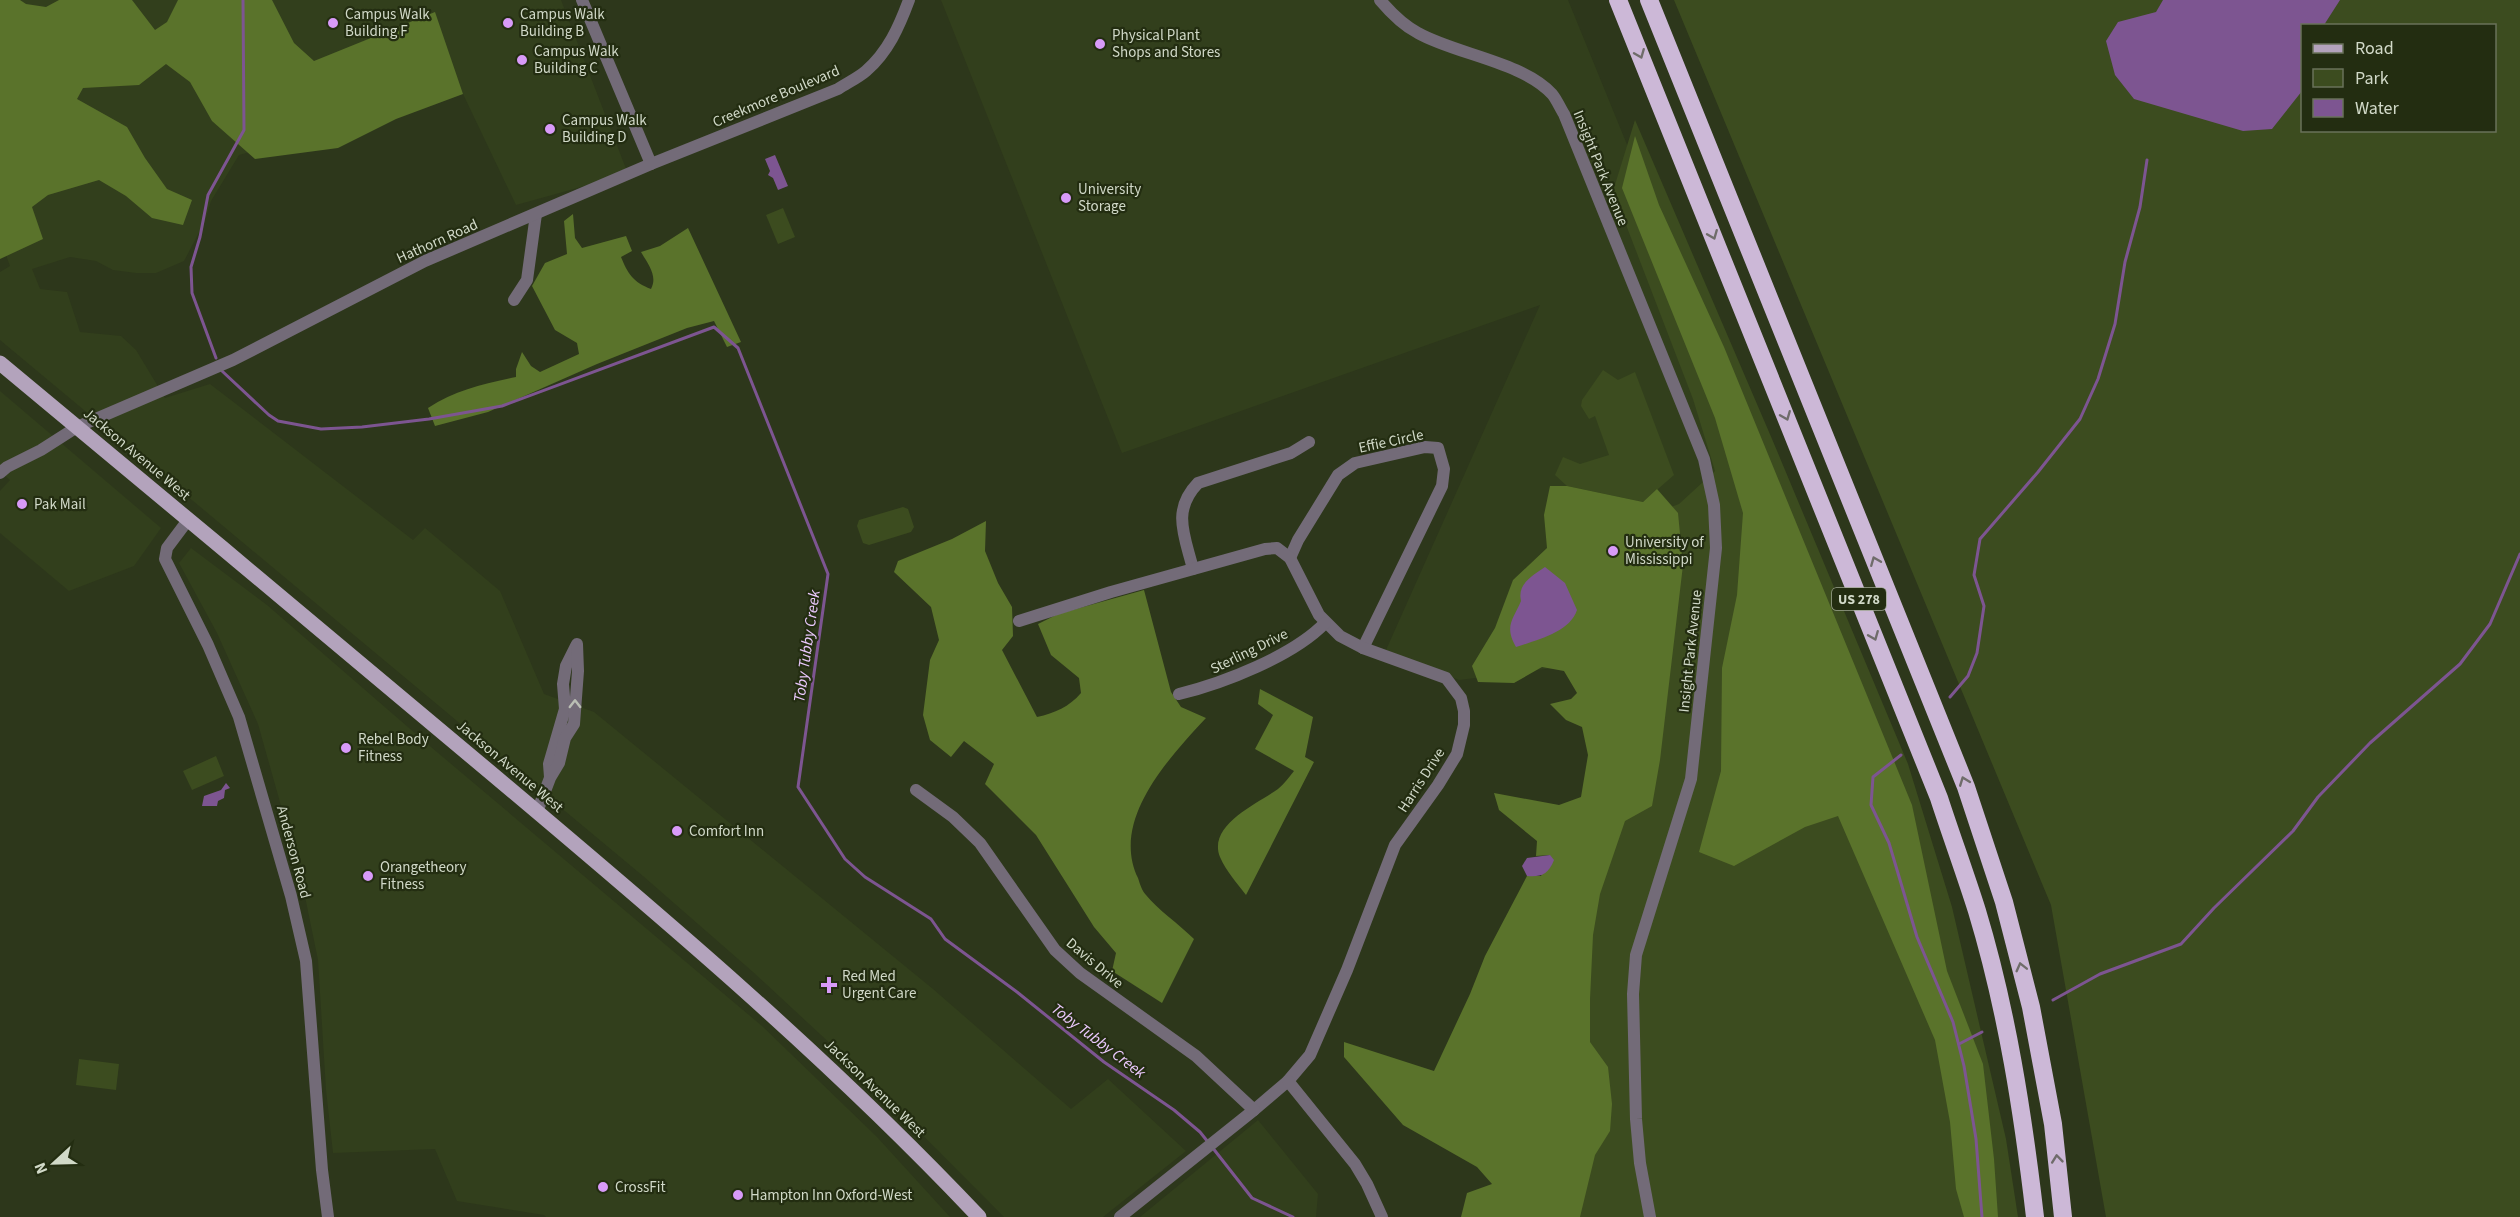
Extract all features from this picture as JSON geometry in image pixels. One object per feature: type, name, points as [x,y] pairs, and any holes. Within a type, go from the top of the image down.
[{"type":"highway","name":"US 278","points":[[1618,0],[1939,798],[1977,912],[2004,1017],[2024,1126],[2035,1217]]},
{"type":"highway","name":"US 278","points":[[1649,0],[1966,787],[2004,902],[2031,1007],[2053,1124],[2063,1217]]},
{"type":"main road","name":"Jackson Avenue West","points":[[0,363],[649,906],[792,1033],[911,1147],[974,1215]]},
{"type":"street","points":[[582,0],[651,164]]},
{"type":"street","name":"Creekmore Boulevard","points":[[651,164],[838,89],[866,72],[886,49],[899,27],[909,0]]},
{"type":"street","name":"Insight Park Avenue","points":[[1380,0],[1390,12],[1418,33],[1492,61],[1531,79],[1554,96],[1564,114],[1704,459],[1714,505],[1716,548],[1690,779],[1636,956],[1633,994],[1636,1119],[1640,1163],[1650,1217]]},
{"type":"street","name":"Hathorn Road","points":[[0,473],[77,427],[233,360],[425,261],[651,164]]},
{"type":"street","points":[[514,300],[527,280],[536,214]]},
{"type":"street","points":[[1193,569],[1181,522],[1188,493],[1198,483],[1291,453],[1310,442]]},
{"type":"street","name":"Effie Circle","points":[[1290,558],[1298,540],[1338,475],[1355,463],[1425,447],[1438,448],[1444,469],[1442,486],[1363,648]]},
{"type":"street","name":"Anderson Road","points":[[188,520],[167,548],[165,559],[208,645],[239,717],[291,896],[306,961],[322,1170],[328,1217]]},
{"type":"street","points":[[1018,621],[1273,547],[1283,550],[1290,558]]},
{"type":"street","name":"Harris Drive","points":[[1120,1217],[1288,1082],[1310,1055],[1347,970],[1370,904],[1395,845],[1438,785],[1456,754],[1464,725],[1461,698],[1446,678],[1363,648],[1340,636],[1325,623],[1290,558]]},
{"type":"street","name":"Sterling Drive","points":[[1179,694],[1225,682],[1244,673],[1314,634],[1325,623]]},
{"type":"street","points":[[537,812],[550,778],[559,764],[565,738],[575,717],[577,644],[566,666],[563,684],[565,709],[549,764],[550,778]]},
{"type":"street","name":"Davis Drive","points":[[916,790],[953,817],[980,843],[1055,950],[1080,973],[1196,1056],[1254,1110]]},
{"type":"street","points":[[1288,1082],[1355,1164],[1382,1217]]},
{"type":"shaded area","points":[[0,0],[561,0],[628,174],[516,205],[463,94],[239,155],[211,201],[205,221],[184,261],[156,273],[136,273],[113,270],[96,261],[70,257],[32,269],[40,289],[67,292],[80,332],[121,336],[136,350],[165,398],[210,384],[413,540],[425,528],[500,591],[544,694],[594,712],[933,989],[1071,1109],[1108,1079],[1186,1151],[1103,1217],[1004,1217],[848,1060],[753,972],[643,876],[0,340],[0,272],[10,266],[0,239]]},
{"type":"shaded area","name":"University of Mississippi","points":[[941,0],[1568,0],[1690,299],[1913,831],[1694,650],[1459,680],[1386,650],[1540,305],[1122,453]]},
{"type":"shaded area","points":[[0,391],[161,528],[134,566],[69,591],[0,533],[0,491],[10,480],[0,471]]},
{"type":"shaded area","points":[[191,548],[267,605],[431,747],[762,1026],[877,1137],[950,1217],[546,1217],[457,1201],[435,1149],[333,1153],[326,1090],[318,960],[301,877],[258,724],[217,633],[179,563]]},
{"type":"shaded area","points":[[1258,1120],[1318,1194],[1316,1217],[1140,1217]]},
{"type":"green space","points":[[0,0],[20,0],[26,4],[46,7],[59,0],[132,0],[155,30],[167,22],[178,0],[272,0],[294,43],[314,61],[435,12],[463,94],[396,119],[338,148],[255,159],[212,121],[190,82],[166,64],[139,85],[83,88],[77,99],[127,127],[167,189],[192,200],[183,225],[152,218],[126,196],[99,180],[48,195],[32,207],[43,239],[0,259]]},
{"type":"green space","points":[[1674,0],[2520,0],[2520,1217],[2106,1217],[2051,905]]},
{"type":"green space","points":[[1635,120],[1908,764],[1952,907],[2006,1139],[2018,1217],[1512,1217],[1612,785],[1596,535],[1679,504],[1715,471],[1693,399],[1613,191]]},
{"type":"green space","points":[[1635,136],[1659,205],[1724,347],[1912,805],[1947,971],[1983,1064],[1998,1217],[1964,1217],[1956,1189],[1950,1122],[1935,1040],[1838,816],[1805,827],[1734,866],[1699,852],[1721,771],[1722,668],[1737,595],[1743,513],[1715,418],[1622,188]]},
{"type":"green space","points":[[783,208],[795,237],[778,244],[766,215]]},
{"type":"green space","points":[[573,214],[575,238],[582,248],[626,236],[632,251],[621,257],[635,280],[651,289],[653,275],[641,252],[660,246],[688,228],[741,342],[727,347],[714,321],[687,328],[597,364],[488,412],[435,426],[428,408],[459,392],[516,377],[516,369],[522,352],[531,366],[540,372],[579,354],[577,343],[555,330],[532,286],[545,263],[567,254],[564,221]]},
{"type":"green space","points":[[1603,370],[1618,380],[1635,372],[1674,475],[1643,502],[1567,486],[1555,475],[1563,457],[1580,464],[1609,455],[1595,416],[1589,419],[1581,406],[1582,400]]},
{"type":"green space","points":[[1550,486],[1567,486],[1643,502],[1657,489],[1678,513],[1683,565],[1660,760],[1652,806],[1625,821],[1600,894],[1593,935],[1590,1042],[1608,1067],[1612,1104],[1610,1131],[1595,1155],[1580,1217],[1461,1217],[1467,1193],[1492,1184],[1477,1167],[1403,1125],[1344,1057],[1344,1042],[1434,1071],[1485,956],[1527,876],[1541,876],[1550,855],[1536,856],[1537,841],[1499,810],[1494,793],[1559,805],[1581,797],[1588,755],[1582,727],[1566,720],[1550,704],[1571,699],[1577,693],[1564,671],[1542,667],[1514,683],[1478,682],[1472,666],[1495,628],[1513,580],[1547,548],[1544,515]]},
{"type":"green space","points":[[903,507],[908,509],[914,527],[911,532],[869,545],[863,543],[857,526],[859,520]]},
{"type":"green space","points":[[986,521],[985,551],[998,583],[1012,607],[1013,636],[1002,650],[1037,717],[1061,709],[1081,693],[1079,678],[1051,655],[1038,624],[1058,614],[1144,590],[1171,692],[1181,707],[1206,718],[1176,752],[1148,791],[1137,812],[1132,834],[1131,856],[1143,891],[1156,906],[1194,939],[1162,1003],[1112,971],[1116,953],[1094,927],[1036,835],[985,784],[994,764],[964,741],[951,757],[930,740],[923,715],[930,660],[939,640],[931,607],[894,572],[898,561],[952,539]]},
{"type":"green space","points":[[1260,689],[1313,717],[1305,757],[1314,762],[1246,895],[1228,872],[1220,857],[1218,845],[1221,835],[1237,816],[1278,789],[1294,771],[1255,749],[1273,715],[1258,704]]},
{"type":"green space","points":[[216,756],[224,776],[192,790],[183,771]]},
{"type":"green space","points":[[79,1059],[119,1064],[116,1090],[76,1085]]},
{"type":"water","points":[[2163,0],[2340,0],[2325,24],[2301,24],[2301,92],[2272,129],[2243,131],[2134,99],[2115,75],[2106,41],[2118,22],[2156,12]]},
{"type":"water","points":[[775,155],[788,186],[778,190],[773,178],[768,175],[770,171],[765,159]]},
{"type":"water","points":[[1545,567],[1565,583],[1577,610],[1573,618],[1560,630],[1516,647],[1510,628],[1521,601],[1521,590],[1527,581]]},
{"type":"water","points":[[226,783],[230,788],[225,790],[224,798],[218,801],[217,806],[202,806],[204,796],[221,790]]},
{"type":"water","points":[[1550,855],[1554,860],[1547,872],[1527,876],[1522,866],[1527,858]]},
{"type":"waterway","name":"Toby Tubby Creek","points":[[216,358],[192,293],[191,267],[200,237],[208,195],[244,130],[243,0]]},
{"type":"waterway","points":[[1950,697],[1968,676],[1977,653],[1984,606],[1974,575],[1980,539],[2080,419],[2098,379],[2115,324],[2125,262],[2140,207],[2147,160]]},
{"type":"waterway","name":"Toby Tubby Creek","points":[[222,371],[278,421],[321,429],[362,427],[429,419],[502,406],[714,327],[738,348],[828,574],[798,787],[845,859],[865,877],[931,919],[945,939],[1017,992],[1104,1062],[1174,1110],[1208,1142]]},
{"type":"waterway","points":[[2053,1000],[2100,974],[2181,944],[2214,908],[2293,831],[2318,797],[2370,743],[2460,664],[2490,624],[2520,554]]},
{"type":"waterway","points":[[1901,755],[1873,777],[1871,805],[1889,843],[1917,937],[1953,1022],[1964,1066],[1976,1139],[1982,1217]]},
{"type":"waterway","points":[[1959,1044],[1982,1032]]},
{"type":"waterway","name":"Toby Tubby Creek","points":[[1212,1147],[1252,1198],[1293,1217]]},
{"type":"place","name":"Campus Walk Building F","points":[[333,23]]},
{"type":"place","name":"Campus Walk Building B","points":[[508,23]]},
{"type":"place","name":"Physical Plant Shops and Stores","points":[[1100,44]]},
{"type":"place","name":"Campus Walk Building C","points":[[522,60]]},
{"type":"place","name":"Campus Walk Building D","points":[[550,129]]},
{"type":"place","name":"University Storage","points":[[1066,198]]},
{"type":"place","name":"Pak Mail","points":[[22,504]]},
{"type":"place","name":"University of Mississippi","points":[[1613,551]]},
{"type":"place","name":"Rebel Body Fitness","points":[[346,748]]},
{"type":"place","name":"Comfort Inn","points":[[677,831]]},
{"type":"place","name":"Orangetheory Fitness","points":[[368,876]]},
{"type":"place","name":"Red Med Urgent Care","points":[[829,985]]},
{"type":"place","name":"CrossFit","points":[[603,1187]]},
{"type":"place","name":"Hampton Inn Oxford-West","points":[[738,1195]]}]
